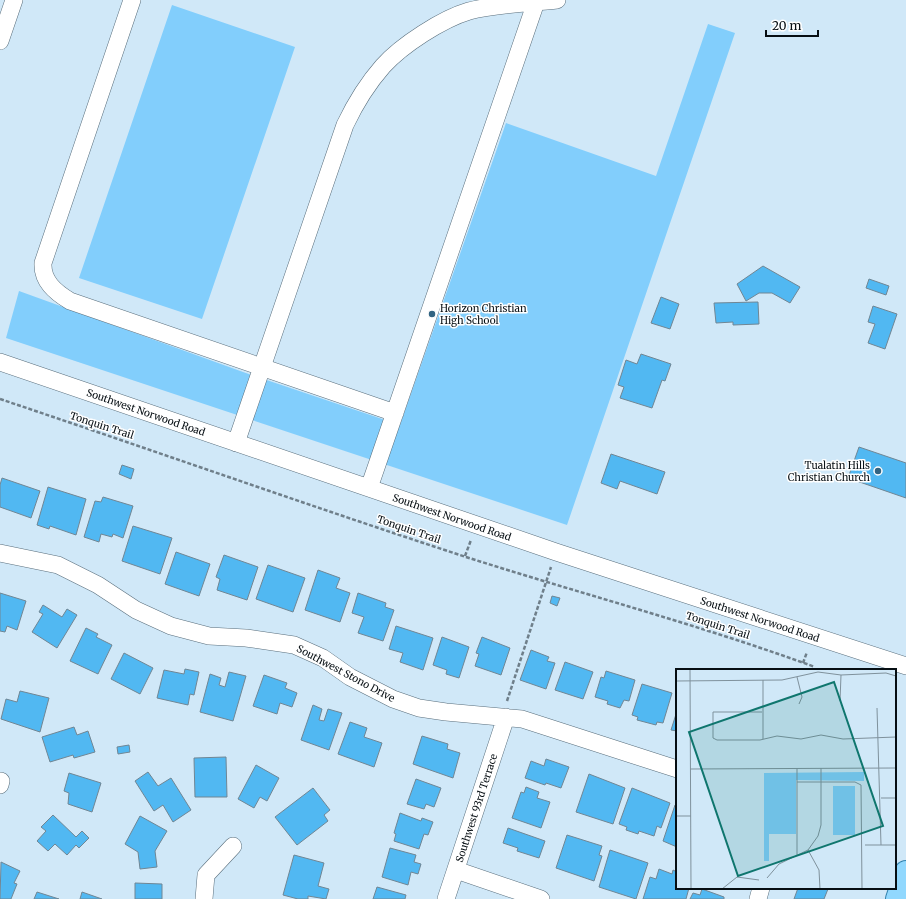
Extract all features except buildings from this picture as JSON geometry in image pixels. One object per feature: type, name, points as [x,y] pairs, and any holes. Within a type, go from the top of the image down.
[{"type":"main road","points":[[897,899],[906,872]]},
{"type":"street","points":[[0,41],[14,0]]},
{"type":"street","points":[[132,0],[46,252],[43,269],[51,288],[70,301],[395,413]]},
{"type":"street","points":[[236,443],[346,125],[354,107],[383,66],[406,46],[468,6],[557,0]]},
{"type":"street","points":[[369,488],[536,2]]},
{"type":"street","name":"Southwest Norwood Road","points":[[0,362],[556,552],[906,666]]},
{"type":"street","name":"Southwest Stono Drive","points":[[0,553],[58,565],[98,585],[136,610],[172,626],[209,636],[246,638],[294,645],[323,658],[350,677],[393,699],[419,708],[446,712],[522,718],[676,769]]},
{"type":"street","name":"Southwest 93rd Terrace","points":[[446,899],[506,717]]},
{"type":"street","points":[[204,899],[206,875],[233,846]]},
{"type":"street","points":[[456,870],[541,899]]},
{"type":"street","points":[[758,899],[761,889]]},
{"type":"path","name":"Tonquin Trail","points":[[0,399],[443,549],[619,604],[680,621],[815,667]]},
{"type":"path","points":[[506,717],[507,698],[556,552]]},
{"type":"shaded area","points":[[172,5],[295,47],[202,319],[79,278]]},
{"type":"shaded area","points":[[708,24],[735,33],[567,525],[6,338],[19,291],[243,372],[400,425],[506,123],[656,176]]},
{"type":"place","name":"Horizon Christian High School","points":[[432,314]]},
{"type":"place","name":"Tualatin Hills Christian Church","points":[[878,471]]}]
